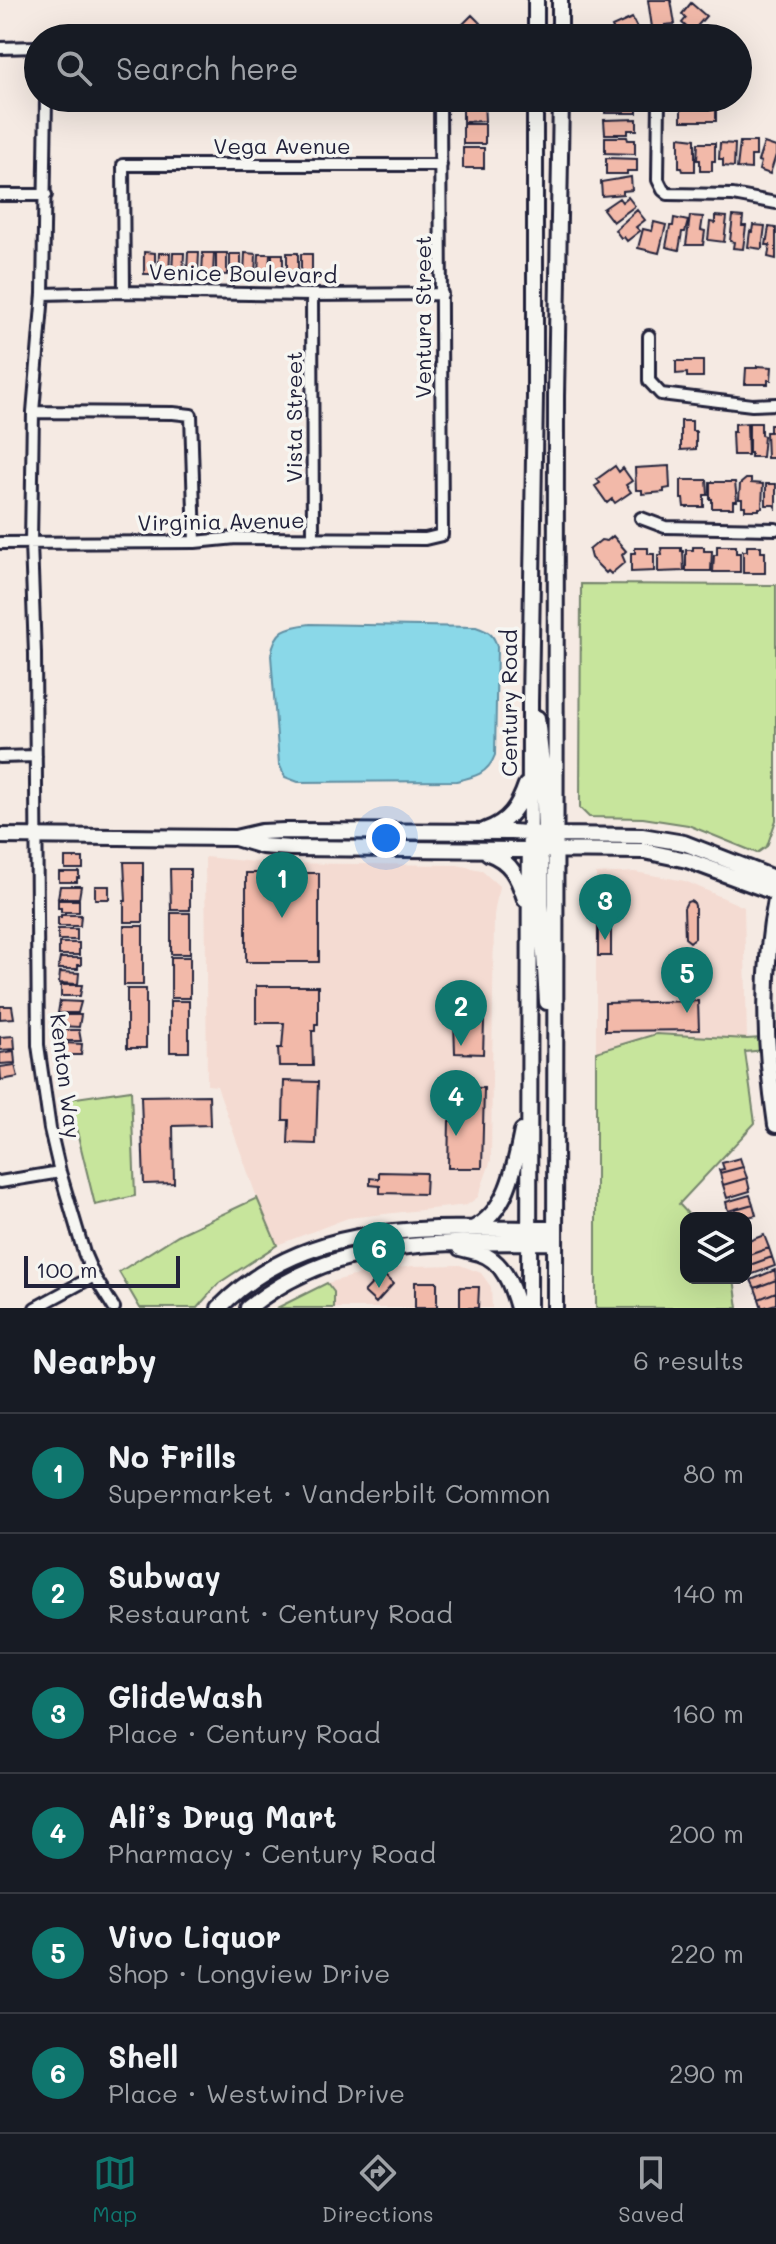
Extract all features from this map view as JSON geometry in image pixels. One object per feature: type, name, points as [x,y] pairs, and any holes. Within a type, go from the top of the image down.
[{"type":"main road","points":[[526,0],[534,24]]},
{"type":"main road","points":[[536,0],[536,24]]},
{"type":"main road","points":[[560,24],[562,0]]},
{"type":"main road","name":"Century Road","points":[[535,112],[530,773],[546,838]]},
{"type":"main road","name":"Century Road","points":[[555,1308],[555,1074],[546,838],[561,112]]},
{"type":"main road","points":[[530,703],[539,721],[546,838]]},
{"type":"main road","points":[[483,831],[498,826],[515,810],[530,773]]},
{"type":"main road","points":[[0,836],[235,838],[261,832],[483,831],[659,853],[687,860],[776,893]]},
{"type":"main road","points":[[235,838],[262,846],[290,848],[534,850],[546,838],[625,835],[662,838],[776,879]]},
{"type":"main road","name":"Century Road","points":[[529,1308],[529,912],[534,850],[546,838]]},
{"type":"main road","points":[[472,848],[504,860],[518,877],[529,912]]},
{"type":"main road","points":[[534,850],[555,1074]]},
{"type":"main road","points":[[776,900],[768,965],[767,1047],[776,1125]]},
{"type":"main road","points":[[472,1229],[488,1219],[508,1184],[517,1157],[529,1095]]},
{"type":"main road","points":[[219,1308],[255,1277],[321,1245],[389,1232],[472,1229],[529,1236]]},
{"type":"main road","points":[[248,1308],[289,1279],[374,1250],[555,1235]]},
{"type":"main road","points":[[445,1242],[482,1253],[493,1260],[508,1280],[518,1308]]},
{"type":"street","points":[[0,48],[24,47]]},
{"type":"street","name":"Kenton Way","points":[[46,112],[43,294],[33,412],[31,543],[38,1037],[43,1086],[60,1172],[84,1253],[114,1308]]},
{"type":"street","name":"Ventura Street","points":[[440,112],[442,535]]},
{"type":"street","points":[[659,112],[658,180],[668,194],[733,195],[776,203]]},
{"type":"street","name":"Vega Avenue","points":[[124,292],[123,165],[441,165]]},
{"type":"street","points":[[0,195],[46,195]]},
{"type":"street","name":"Venice Boulevard","points":[[43,294],[442,294]]},
{"type":"street","name":"Vista Street","points":[[312,295],[313,539]]},
{"type":"street","points":[[649,336],[649,381],[661,394],[752,405],[776,404]]},
{"type":"street","points":[[33,412],[191,415],[195,542]]},
{"type":"street","points":[[641,518],[665,527],[776,529]]},
{"type":"street","name":"Virginia Avenue","points":[[0,543],[195,542],[236,538],[425,539],[442,535]]},
{"type":"street","points":[[0,757],[36,756]]},
{"type":"street","points":[[0,1182],[60,1172]]},
{"type":"street","points":[[35,1308],[94,1276]]},
{"type":"shaded area","points":[[205,857],[265,863],[457,865],[481,870],[499,886],[494,915],[491,1160],[478,1197],[467,1205],[348,1218],[277,1245],[217,1086],[207,1085]]},
{"type":"shaded area","points":[[635,872],[685,881],[744,907],[747,1039],[656,1034],[596,1052],[596,874]]},
{"type":"shaded area","points":[[460,1265],[481,1273],[491,1287],[492,1308],[277,1308],[327,1283],[361,1274],[412,1266]]},
{"type":"green space","points":[[581,584],[776,585],[776,820],[767,846],[757,853],[688,825],[643,818],[589,817],[580,808]]},
{"type":"green space","points":[[656,1034],[747,1039],[776,1037],[776,1049],[745,1052],[755,1123],[679,1204],[686,1212],[680,1212],[680,1284],[735,1284],[738,1308],[596,1308],[596,1052]]},
{"type":"green space","points":[[131,1090],[135,1196],[95,1205],[69,1099]]},
{"type":"green space","points":[[257,1198],[277,1245],[219,1283],[197,1308],[140,1308],[119,1272],[178,1235]]},
{"type":"green space","points":[[327,1283],[334,1292],[334,1308],[277,1308]]},
{"type":"water","points":[[310,624],[476,627],[490,634],[497,647],[495,755],[488,767],[474,776],[456,781],[298,782],[285,777],[279,764],[271,655],[275,640],[283,631]]},
{"type":"building","points":[[648,0],[671,0],[675,24],[652,24]]},
{"type":"building","points":[[691,3],[706,16],[699,24],[683,24],[686,18],[682,14]]},
{"type":"building","points":[[472,15],[481,24],[463,24]]},
{"type":"building","points":[[632,18],[635,24],[619,24]]},
{"type":"building","points":[[463,112],[485,112],[485,121],[463,122]]},
{"type":"building","points":[[681,112],[716,112],[716,121],[681,121]]},
{"type":"building","points":[[637,119],[637,130],[628,130],[628,134],[605,134],[604,120]]},
{"type":"building","points":[[463,124],[485,124],[485,144],[463,144]]},
{"type":"building","points":[[605,137],[635,140],[635,154],[605,153]]},
{"type":"building","points":[[679,137],[695,139],[695,171],[679,168]]},
{"type":"building","points":[[740,142],[756,142],[756,156],[751,156],[751,169],[737,168]]},
{"type":"building","points":[[698,143],[715,143],[712,171],[700,171]]},
{"type":"building","points":[[720,143],[735,144],[734,167],[723,166],[723,159],[719,159]]},
{"type":"building","points":[[764,143],[776,147],[770,174],[759,170],[761,162],[758,161]]},
{"type":"building","points":[[463,148],[484,148],[484,168],[463,168]]},
{"type":"building","points":[[606,158],[637,159],[637,171],[606,174]]},
{"type":"building","points":[[631,177],[632,190],[602,196],[601,182]]},
{"type":"building","points":[[628,197],[635,206],[613,222],[603,209],[619,198],[622,202]]},
{"type":"building","points":[[637,210],[645,220],[636,227],[640,231],[627,241],[615,230]]},
{"type":"building","points":[[690,216],[703,217],[703,245],[686,245]]},
{"type":"building","points":[[715,216],[727,217],[724,242],[708,240],[710,222],[715,223]]},
{"type":"building","points":[[733,216],[743,217],[742,226],[746,226],[743,249],[733,248],[734,242],[730,241]]},
{"type":"building","points":[[674,218],[688,221],[685,232],[682,232],[679,250],[666,247]]},
{"type":"building","points":[[654,222],[666,225],[659,253],[638,248],[643,229],[652,231]]},
{"type":"building","points":[[753,225],[765,226],[762,249],[748,247]]},
{"type":"building","points":[[769,227],[776,228],[776,259],[768,257]]},
{"type":"building","points":[[144,252],[155,253],[155,274],[144,274]]},
{"type":"building","points":[[188,252],[199,252],[198,274],[187,273]]},
{"type":"building","points":[[159,253],[170,253],[169,275],[158,274]]},
{"type":"building","points":[[173,253],[184,253],[183,274],[172,274]]},
{"type":"building","points":[[203,253],[214,253],[213,274],[202,274]]},
{"type":"building","points":[[216,253],[227,253],[227,275],[216,274]]},
{"type":"building","points":[[245,253],[256,254],[255,275],[244,275]]},
{"type":"building","points":[[287,253],[298,253],[298,274],[287,274]]},
{"type":"building","points":[[230,254],[241,254],[241,275],[230,275]]},
{"type":"building","points":[[259,254],[270,254],[269,275],[258,275]]},
{"type":"building","points":[[272,254],[283,254],[283,276],[272,275]]},
{"type":"building","points":[[301,254],[312,254],[312,275],[301,275]]},
{"type":"building","points":[[676,361],[703,361],[703,377],[676,374]]},
{"type":"building","points":[[772,367],[771,380],[768,384],[745,384],[746,368]]},
{"type":"building","points":[[681,421],[692,421],[692,431],[696,431],[696,449],[681,450]]},
{"type":"building","points":[[747,423],[748,455],[733,455],[732,432],[735,432],[735,424]]},
{"type":"building","points":[[749,423],[761,423],[761,435],[764,436],[762,457],[751,457],[749,453]]},
{"type":"building","points":[[770,425],[776,425],[776,458],[767,458],[766,432],[770,432]]},
{"type":"building","points":[[615,466],[619,472],[623,468],[632,481],[626,485],[631,492],[615,503],[612,499],[607,503],[595,486],[600,483],[597,479]]},
{"type":"building","points":[[669,466],[670,488],[664,489],[664,492],[642,494],[642,490],[636,490],[635,468]]},
{"type":"building","points":[[751,479],[751,483],[763,484],[762,508],[759,510],[745,510],[742,499],[739,499],[740,484]]},
{"type":"building","points":[[681,480],[707,480],[708,495],[704,495],[704,507],[684,507]]},
{"type":"building","points":[[710,482],[735,482],[737,501],[733,501],[733,508],[712,508]]},
{"type":"building","points":[[766,484],[776,484],[776,508],[766,505]]},
{"type":"building","points":[[613,536],[626,551],[622,555],[625,562],[611,574],[591,558],[589,550],[601,540],[607,541]]},
{"type":"building","points":[[717,546],[736,546],[736,553],[740,553],[740,572],[713,572]]},
{"type":"building","points":[[747,546],[761,546],[761,552],[765,552],[765,573],[743,573],[743,551],[747,551]]},
{"type":"building","points":[[693,547],[712,551],[711,571],[686,571],[686,550],[693,550]]},
{"type":"building","points":[[635,548],[648,548],[648,554],[654,554],[654,571],[631,572],[631,553],[635,553]]},
{"type":"building","points":[[661,548],[681,548],[684,571],[658,572]]},
{"type":"building","points":[[65,858],[83,858],[83,869],[65,869]]},
{"type":"building","points":[[124,862],[143,862],[143,922],[124,922]]},
{"type":"building","points":[[170,869],[190,869],[190,910],[171,910]]},
{"type":"building","points":[[59,872],[79,872],[79,878],[77,882],[59,882]]},
{"type":"building","points":[[246,873],[319,873],[319,962],[246,962]]},
{"type":"building","points":[[60,886],[81,886],[79,898],[58,898]]},
{"type":"building","points":[[95,886],[109,886],[109,899],[95,899]]},
{"type":"building","points":[[58,900],[79,900],[79,912],[61,912]]},
{"type":"building","points":[[690,901],[695,906],[695,938],[690,942],[685,938],[684,908]]},
{"type":"building","points":[[171,913],[190,913],[190,954],[171,954]]},
{"type":"building","points":[[61,915],[81,915],[80,926],[58,926]]},
{"type":"building","points":[[598,924],[611,924],[611,956],[598,956]]},
{"type":"building","points":[[124,926],[143,926],[143,985],[124,985]]},
{"type":"building","points":[[58,929],[77,929],[77,940],[58,940]]},
{"type":"building","points":[[59,943],[79,943],[79,955],[59,955]]},
{"type":"building","points":[[171,957],[190,957],[190,998],[171,998]]},
{"type":"building","points":[[60,958],[81,958],[81,965],[78,969],[58,969]]},
{"type":"building","points":[[60,972],[79,973],[78,984],[59,983]]},
{"type":"building","points":[[61,985],[82,985],[80,996],[61,996]]},
{"type":"building","points":[[256,986],[318,986],[318,1024],[312,1031],[313,1066],[279,1066],[278,1048],[282,1048],[284,1023],[256,1023]]},
{"type":"building","points":[[127,989],[146,989],[146,1048],[127,1048]]},
{"type":"building","points":[[60,1001],[81,1002],[78,1013],[58,1013]]},
{"type":"building","points":[[170,1001],[189,1001],[189,1052],[170,1052]]},
{"type":"building","points":[[698,1001],[699,1030],[605,1031],[605,1003]]},
{"type":"building","points":[[0,1006],[12,1006],[14,1018],[0,1019]]},
{"type":"building","points":[[61,1015],[81,1015],[79,1027],[60,1026]]},
{"type":"building","points":[[454,1021],[484,1021],[483,1054],[455,1053]]},
{"type":"building","points":[[60,1030],[79,1030],[81,1041],[62,1041]]},
{"type":"building","points":[[14,1036],[15,1049],[0,1050],[0,1037]]},
{"type":"building","points":[[63,1043],[82,1044],[81,1055],[62,1055]]},
{"type":"building","points":[[14,1051],[15,1063],[0,1064],[0,1053]]},
{"type":"building","points":[[15,1065],[18,1077],[1,1080],[0,1067]]},
{"type":"building","points":[[284,1081],[318,1082],[316,1144],[288,1143],[289,1120],[283,1120]]},
{"type":"building","points":[[456,1087],[484,1088],[482,1168],[448,1168],[449,1121],[455,1121]]},
{"type":"building","points":[[209,1095],[210,1125],[173,1126],[174,1183],[144,1184],[141,1096]]},
{"type":"building","points":[[740,1158],[743,1167],[720,1173],[719,1170],[724,1169],[722,1163]]},
{"type":"building","points":[[743,1167],[747,1178],[723,1185],[720,1173]]},
{"type":"building","points":[[379,1172],[426,1173],[425,1194],[380,1193],[380,1186],[370,1185],[370,1178],[379,1179]]},
{"type":"building","points":[[747,1178],[750,1191],[727,1198],[723,1185]]},
{"type":"building","points":[[750,1195],[753,1204],[728,1211],[726,1202]]},
{"type":"building","points":[[753,1204],[756,1215],[752,1216],[752,1212],[728,1211]]},
{"type":"building","points":[[764,1235],[769,1248],[752,1254],[752,1240]]},
{"type":"building","points":[[769,1248],[772,1257],[752,1264],[752,1254]]},
{"type":"building","points":[[772,1257],[775,1266],[752,1274],[752,1264]]},
{"type":"building","points":[[775,1270],[776,1280],[755,1288],[752,1280]]},
{"type":"building","points":[[382,1273],[393,1284],[376,1303],[364,1292]]},
{"type":"building","points":[[776,1280],[776,1292],[759,1299],[755,1288]]},
{"type":"building","points":[[415,1282],[437,1282],[437,1308],[415,1308]]},
{"type":"building","points":[[460,1287],[479,1287],[478,1308],[460,1308]]},
{"type":"building","points":[[776,1292],[776,1304],[762,1308],[759,1299]]},
{"type":"place","name":"No Frills","points":[[282,918]]},
{"type":"place","name":"GlideWash","points":[[605,940]]},
{"type":"place","name":"Vivo Liquor","points":[[687,1013]]},
{"type":"place","name":"Subway","points":[[461,1046]]},
{"type":"place","name":"Ali’s Drug Mart","points":[[456,1136]]},
{"type":"place","name":"Shell","points":[[379,1288]]}]
